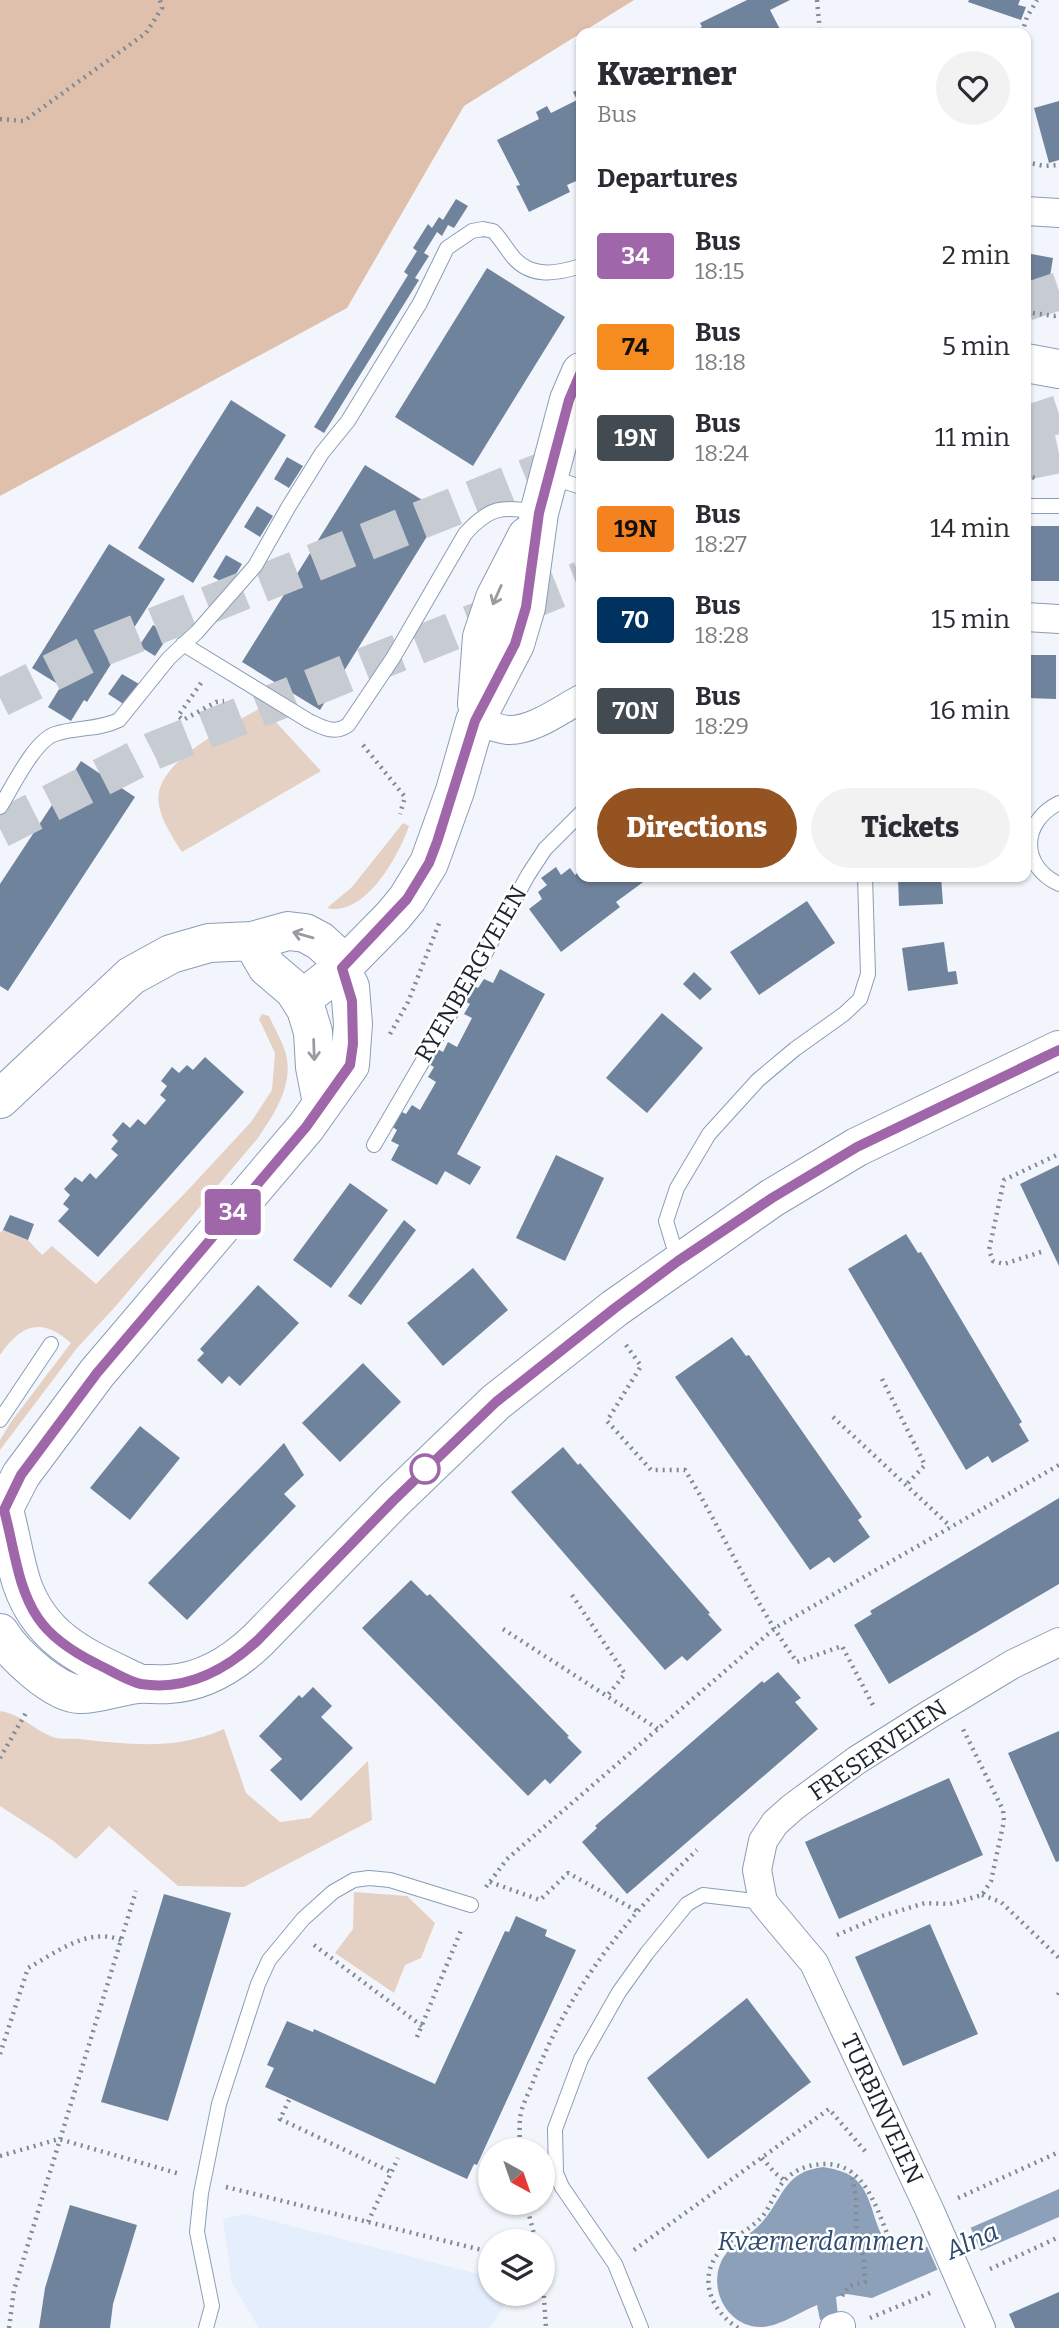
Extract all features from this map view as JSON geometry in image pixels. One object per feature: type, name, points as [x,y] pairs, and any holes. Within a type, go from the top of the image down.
[{"type":"main road","points":[[1031,364],[1059,369]]},
{"type":"main road","points":[[301,1000],[342,968],[400,908],[429,863],[455,791],[475,721],[482,637],[495,598],[556,492],[569,400],[576,384]]},
{"type":"main road","points":[[0,1099],[131,976],[171,954],[209,943],[252,941],[288,931],[305,933],[320,941],[333,953],[342,968],[352,1001],[353,1044],[350,1065],[306,1127],[89,1383],[21,1475],[1,1513],[22,1583],[37,1617],[49,1631],[80,1656],[138,1684]]},
{"type":"main road","points":[[252,941],[267,967],[294,990],[306,1009],[313,1032],[315,1067],[322,1103]]},
{"type":"main road","points":[[37,1617],[7,1652],[61,1688],[78,1694],[138,1684],[172,1684],[218,1671],[243,1655],[393,1501],[496,1402],[678,1261],[772,1198],[857,1147],[1059,1051]]},
{"type":"main road","points":[[0,1623],[37,1617]]},
{"type":"street","points":[[1031,211],[1059,213]]},
{"type":"street","points":[[1031,617],[1059,618]]},
{"type":"street","points":[[475,721],[506,730],[515,729],[528,726],[576,702]]},
{"type":"street","name":"FRESERVEIEN","points":[[763,1902],[757,1870],[763,1841],[775,1823],[793,1807],[857,1760],[930,1714],[1013,1664],[1059,1642]]},
{"type":"street","name":"TURBINVEIEN","points":[[763,1902],[814,1964],[939,2229],[981,2328]]},
{"type":"lane","points":[[0,807],[45,738],[108,725],[118,720],[169,658],[255,566],[289,506],[323,453],[348,421],[420,303],[447,248],[466,234],[483,229],[493,231],[511,256],[527,269],[558,274],[576,268]]},
{"type":"lane","points":[[183,644],[309,721],[326,729],[342,729],[348,725],[393,659],[465,534],[476,521],[504,507],[556,492]]},
{"type":"lane","points":[[1031,506],[1059,506]]},
{"type":"lane","points":[[1031,841],[1035,823],[1059,803]]},
{"type":"lane","name":"RYENBERGVEIEN","points":[[374,1145],[528,875],[545,849],[576,818]]},
{"type":"lane","points":[[1031,849],[1040,870],[1049,880],[1059,884]]},
{"type":"lane","points":[[678,1261],[666,1221],[677,1188],[709,1134],[758,1080],[860,999],[868,974],[865,882]]},
{"type":"lane","points":[[0,1420],[51,1344]]},
{"type":"lane","points":[[206,2328],[212,2306],[197,2232],[204,2181],[219,2104],[258,1984],[269,1961],[293,1930],[333,1892],[354,1880],[390,1880],[471,1905]]},
{"type":"lane","points":[[642,2328],[615,2264],[562,2187],[556,2173],[555,2129],[581,2059],[619,1992],[687,1904],[703,1895],[763,1902]]},
{"type":"path","points":[[0,119],[24,121],[146,33],[162,8],[160,0]]},
{"type":"path","points":[[817,0],[820,28]]},
{"type":"path","points":[[1024,28],[1037,0]]},
{"type":"path","points":[[1031,163],[1044,166],[1059,164]]},
{"type":"path","points":[[1031,313],[1059,315]]},
{"type":"path","points":[[216,662],[178,716],[183,720],[216,702],[229,703]]},
{"type":"path","points":[[361,742],[405,797],[400,814]]},
{"type":"path","points":[[386,1042],[408,1002],[441,919]]},
{"type":"path","points":[[1041,1252],[1004,1264],[993,1261],[989,1250],[1004,1180],[1059,1154]]},
{"type":"path","points":[[630,1350],[641,1366],[607,1421],[651,1470],[685,1470],[715,1518],[745,1579],[797,1662],[842,1647],[875,1709]]},
{"type":"path","points":[[882,1379],[925,1465],[906,1485]]},
{"type":"path","points":[[832,1417],[951,1527]]},
{"type":"path","points":[[417,2036],[471,1905],[507,1859],[775,1628],[1059,1465]]},
{"type":"path","points":[[572,1595],[625,1674],[607,1696]]},
{"type":"path","points":[[503,1629],[658,1729]]},
{"type":"path","points":[[0,1758],[29,1707]]},
{"type":"path","points":[[961,1725],[1003,1810],[1004,1821],[991,1881],[982,1895]]},
{"type":"path","points":[[489,1882],[540,1900],[568,1873],[637,1912]]},
{"type":"path","points":[[9,2328],[14,2290],[136,1891]]},
{"type":"path","points":[[837,1935],[882,1916],[925,1903],[950,1905],[982,1895],[1001,1902],[1059,1958]]},
{"type":"path","points":[[293,1930],[422,2025]]},
{"type":"path","points":[[0,2054],[28,1968],[79,1940],[108,1935],[121,1940]]},
{"type":"path","points":[[289,2100],[280,2119],[391,2172]]},
{"type":"path","points":[[615,2264],[829,2109],[876,2164],[900,2149]]},
{"type":"path","points":[[0,2156],[59,2139],[204,2181],[478,2249]]},
{"type":"path","points":[[951,2201],[1059,2152]]},
{"type":"path","points":[[368,2222],[398,2158]]},
{"type":"path","points":[[762,2158],[785,2180]]},
{"type":"path","points":[[738,2328],[720,2314],[710,2297],[708,2278],[711,2268],[719,2253],[764,2214],[785,2180],[796,2171],[813,2164],[829,2164],[851,2171],[865,2185],[891,2243],[911,2236]]},
{"type":"path","points":[[840,2320],[844,2290],[865,2282],[864,2257],[857,2241],[856,2197],[851,2171]]},
{"type":"path","points":[[545,2306],[547,2328]]},
{"type":"shaded area","points":[[0,0],[634,0],[589,28],[576,28],[576,36],[464,106],[347,308],[0,496]]},
{"type":"shaded area","points":[[262,707],[321,771],[182,852],[165,824],[158,800],[164,779],[174,766],[202,742]]},
{"type":"shaded area","points":[[403,823],[409,826],[379,881],[355,903],[341,908],[327,908],[352,887]]},
{"type":"shaded area","points":[[262,1014],[269,1016],[287,1063],[282,1097],[271,1118],[258,1138],[77,1348],[0,1450],[0,1440],[11,1422],[71,1343],[51,1330],[32,1328],[16,1336],[0,1355],[0,1233],[3,1230],[28,1240],[42,1255],[52,1246],[96,1284],[251,1122],[272,1090],[275,1053],[259,1019]]},
{"type":"shaded area","points":[[0,1711],[14,1715],[53,1737],[117,1743],[171,1743],[206,1736],[224,1729],[246,1793],[280,1822],[310,1818],[368,1761],[372,1820],[244,1887],[178,1886],[109,1826],[76,1859],[0,1806]]},
{"type":"shaded area","points":[[354,1892],[407,1896],[435,1923],[421,1958],[405,1965],[394,1993],[335,1953],[353,1929]]},
{"type":"shaded area","points":[[245,2214],[478,2274],[478,2306],[505,2306],[489,2328],[259,2328],[232,2283],[223,2219]]},
{"type":"water","name":"Kværnerdammen","points":[[823,2167],[854,2178],[863,2188],[883,2238],[891,2246],[903,2250],[920,2250],[1059,2189],[1059,2217],[872,2298],[847,2294],[836,2297],[838,2316],[820,2320],[817,2305],[769,2326],[750,2326],[731,2315],[724,2306],[717,2285],[721,2262],[729,2250],[763,2221],[793,2179]]},
{"type":"pier","points":[[969,2224],[982,2254],[939,2273],[926,2244]]},
{"type":"building","points":[[747,0],[790,0],[770,10],[779,28],[700,28],[700,23]]},
{"type":"building","points":[[1020,0],[1018,5],[1026,7],[1021,20],[968,2]]},
{"type":"building","points":[[576,100],[576,181],[567,185],[570,192],[529,212],[516,186],[520,185],[497,140],[539,119],[536,112],[547,106],[551,113]]},
{"type":"building","points":[[1059,101],[1059,160],[1049,163],[1034,108]]},
{"type":"building","points":[[456,199],[468,206],[454,228],[448,225],[442,236],[437,232],[424,253],[429,256],[415,278],[419,280],[324,433],[314,427],[408,275],[404,272],[417,251],[413,248],[428,224],[432,228],[439,217],[443,220]]},
{"type":"building","points":[[1031,254],[1053,258],[1045,307],[1033,304],[1031,312]]},
{"type":"building","points":[[487,268],[565,317],[473,466],[395,417]]},
{"type":"building","points":[[231,400],[286,435],[193,583],[138,548]]},
{"type":"building","points":[[287,457],[303,466],[289,488],[274,479]]},
{"type":"building","points":[[365,465],[442,512],[320,710],[242,662]]},
{"type":"building","points":[[257,506],[273,516],[260,537],[244,527]]},
{"type":"building","points":[[1031,526],[1059,526],[1059,581],[1031,581]]},
{"type":"building","points":[[109,544],[165,579],[87,702],[84,700],[71,721],[48,707],[61,686],[32,668]]},
{"type":"building","points":[[226,555],[242,564],[229,586],[213,577]]},
{"type":"building","points":[[168,601],[184,611],[177,621],[161,611]]},
{"type":"building","points":[[153,625],[169,635],[155,656],[139,646]]},
{"type":"building","points":[[1031,655],[1056,655],[1056,699],[1031,698]]},
{"type":"building","points":[[122,674],[139,684],[125,705],[108,694]]},
{"type":"building","points":[[81,761],[135,797],[8,991],[0,986],[0,884]]},
{"type":"building","points":[[556,867],[561,875],[570,868],[576,874],[576,882],[643,882],[616,902],[620,907],[561,952],[529,909],[542,899],[538,892],[547,885],[541,878]]},
{"type":"building","points":[[898,882],[941,882],[943,904],[899,906]]},
{"type":"building","points":[[807,901],[835,943],[759,995],[730,952]]},
{"type":"building","points":[[944,942],[948,972],[956,971],[958,984],[908,991],[902,948]]},
{"type":"building","points":[[500,969],[545,994],[457,1154],[481,1167],[470,1185],[445,1171],[437,1185],[391,1160],[399,1145],[391,1141],[397,1130],[391,1126],[400,1111],[406,1114],[412,1105],[420,1110],[436,1082],[428,1077],[434,1067],[427,1063],[436,1048],[443,1052],[448,1042],[457,1047],[472,1018],[464,1014],[470,1004],[463,1000],[472,985],[478,988],[484,979],[493,983]]},
{"type":"building","points":[[694,972],[712,989],[700,1000],[683,984]]},
{"type":"building","points":[[662,1013],[703,1048],[647,1113],[606,1078]]},
{"type":"building","points":[[205,1057],[244,1092],[98,1257],[58,1221],[69,1209],[63,1204],[70,1195],[64,1189],[75,1177],[82,1182],[90,1173],[96,1179],[118,1155],[111,1149],[118,1141],[112,1135],[123,1122],[130,1128],[138,1119],[145,1125],[166,1100],[160,1095],[167,1086],[161,1081],[172,1067],[179,1073],[187,1065],[193,1070]]},
{"type":"building","points":[[556,1155],[604,1178],[565,1261],[516,1238]]},
{"type":"building","points":[[1059,1165],[1059,1266],[1020,1184]]},
{"type":"building","points":[[350,1183],[388,1210],[331,1288],[293,1260]]},
{"type":"building","points":[[10,1215],[34,1224],[28,1240],[3,1230]]},
{"type":"building","points":[[404,1220],[416,1230],[361,1305],[348,1296]]},
{"type":"building","points":[[906,1234],[918,1253],[921,1252],[1022,1422],[1019,1424],[1029,1441],[992,1463],[988,1456],[966,1470],[848,1269]]},
{"type":"building","points":[[473,1268],[508,1310],[443,1366],[407,1323]]},
{"type":"building","points":[[258,1285],[299,1323],[240,1386],[229,1376],[222,1384],[197,1360],[204,1353],[200,1349]]},
{"type":"building","points":[[732,1337],[746,1356],[749,1355],[862,1517],[858,1520],[870,1537],[834,1563],[829,1557],[810,1570],[675,1377]]},
{"type":"building","points":[[363,1363],[401,1402],[340,1462],[302,1423]]},
{"type":"building","points":[[140,1426],[180,1458],[130,1520],[90,1488]]},
{"type":"building","points":[[284,1443],[304,1475],[284,1494],[296,1506],[187,1620],[148,1583]]},
{"type":"building","points":[[563,1447],[578,1465],[580,1463],[722,1630],[687,1661],[682,1656],[665,1670],[511,1492]]},
{"type":"building","points":[[1059,1498],[1059,1584],[889,1684],[854,1625],[872,1614],[870,1611]]},
{"type":"building","points":[[411,1580],[427,1596],[430,1594],[582,1752],[550,1784],[545,1779],[528,1796],[362,1628]]},
{"type":"building","points":[[778,1672],[801,1698],[795,1702],[818,1729],[627,1894],[582,1842],[597,1828],[595,1826],[762,1681],[764,1683]]},
{"type":"building","points":[[313,1687],[332,1706],[321,1717],[353,1748],[301,1801],[270,1770],[282,1759],[259,1736],[299,1695],[302,1698]]},
{"type":"building","points":[[1059,1731],[1059,1861],[1056,1862],[1008,1753]]},
{"type":"building","points":[[949,1778],[983,1855],[839,1919],[805,1842]]},
{"type":"building","points":[[164,1894],[231,1913],[168,2121],[101,2102]]},
{"type":"building","points":[[516,1916],[547,1930],[545,1936],[576,1950],[489,2138],[478,2138],[478,2163],[474,2164],[467,2179],[265,2087],[274,2068],[267,2065],[287,2021],[313,2032],[314,2029],[435,2084],[505,1931],[509,1932]]},
{"type":"building","points":[[930,1924],[978,2034],[903,2066],[855,1957]]},
{"type":"building","points":[[747,1998],[811,2082],[708,2159],[647,2078]]},
{"type":"building","points":[[70,2205],[137,2225],[113,2304],[110,2328],[39,2328],[45,2288]]},
{"type":"building","points":[[1059,2292],[1059,2328],[1015,2328],[1009,2314]]},
{"type":"tunnel","points":[[1031,300],[1059,291]]},
{"type":"tunnel","points":[[1031,423],[1059,414]]},
{"type":"tunnel","points":[[1031,460],[1059,454]]},
{"type":"tunnel","points":[[0,698],[103,647],[576,458]]},
{"type":"tunnel","points":[[0,829],[153,751],[576,582]]},
{"type":"bus line","name":"34","points":[[576,384],[569,400],[539,513],[526,607],[515,644],[475,721],[455,791],[429,863],[393,916],[342,968],[352,1001],[353,1044],[350,1065],[306,1127],[97,1373],[48,1436],[21,1475],[4,1510],[22,1583],[37,1617],[49,1631],[80,1656],[138,1684],[172,1684],[218,1671],[243,1655],[393,1501],[496,1402],[678,1261],[772,1198],[857,1147],[1059,1050]]},
{"type":"water label","name":"Alna","points":[[972,2241]]}]
